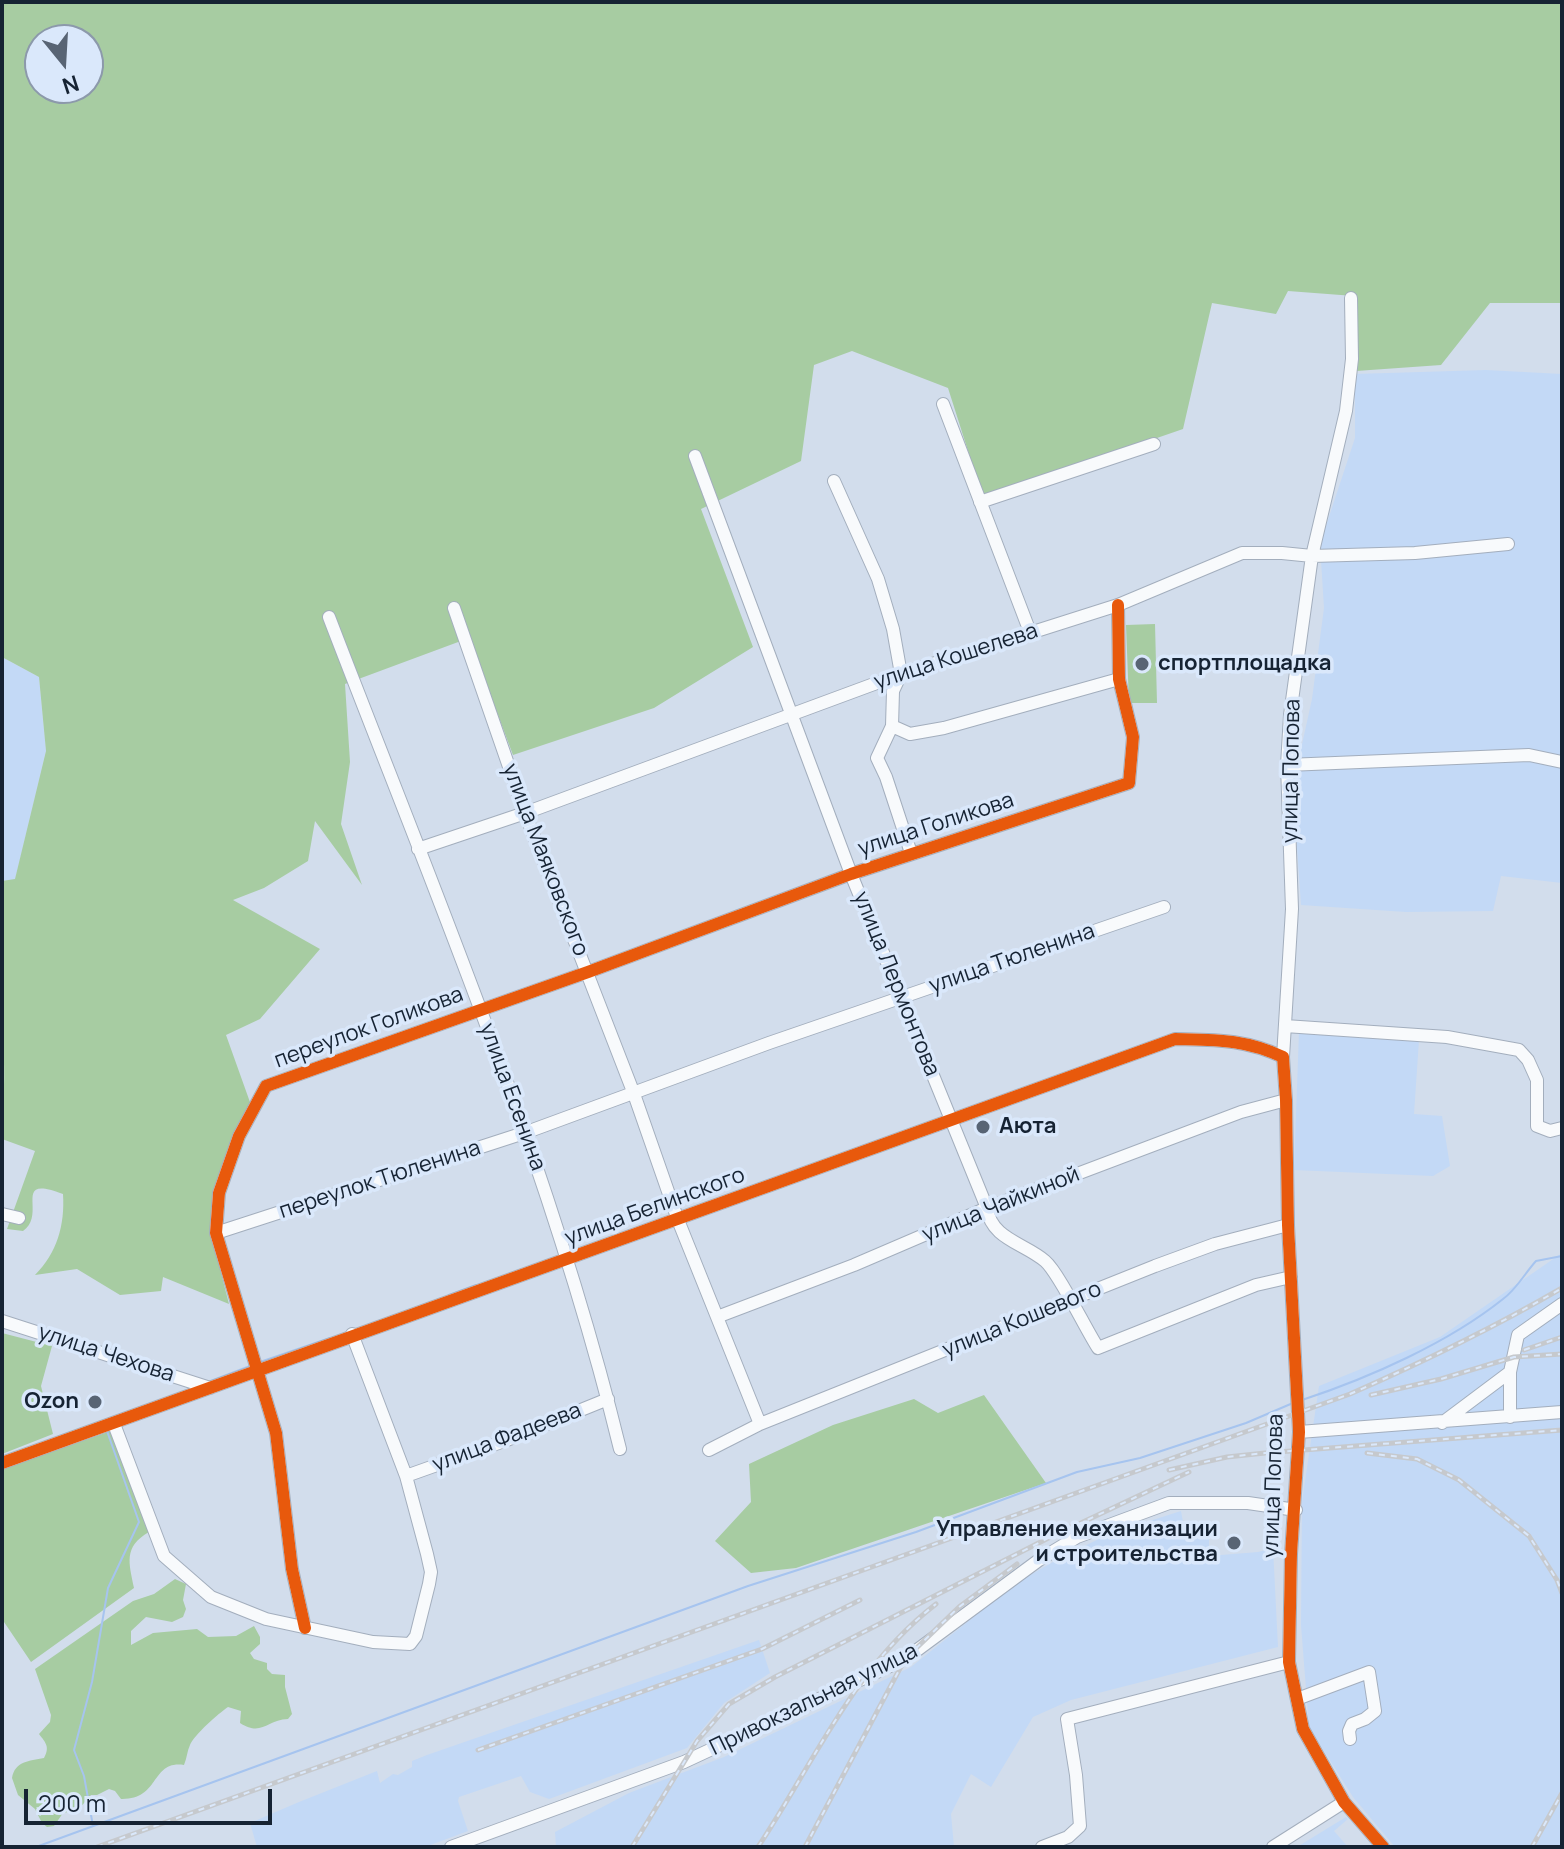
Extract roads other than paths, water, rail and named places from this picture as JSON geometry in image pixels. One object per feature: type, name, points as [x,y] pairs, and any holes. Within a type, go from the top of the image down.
[{"type":"street","name":"улица Попова","points":[[1283,1057],[1292,909],[1287,765],[1290,715],[1312,556],[1346,411],[1352,359],[1351,298]]},
{"type":"street","points":[[943,404],[1030,632]]},
{"type":"street","points":[[980,502],[1154,444]]},
{"type":"street","name":"улица Лермонтова","points":[[695,456],[851,874],[987,1208],[988,1221],[1000,1235],[1027,1248],[1048,1264],[1098,1348],[1256,1285],[1291,1277]]},
{"type":"street","points":[[834,481],[878,579],[893,629],[901,674],[893,691],[892,726],[877,758],[911,853]]},
{"type":"street","name":"улица Кошелева","points":[[418,849],[525,813],[901,674],[1118,605],[1242,553],[1312,556],[1415,553],[1508,544]]},
{"type":"street","name":"улица Голикова","points":[[588,972],[911,853],[1129,783],[1133,737],[1119,679],[1118,605]]},
{"type":"street","name":"улица Маяковского","points":[[454,608],[525,813],[634,1094],[678,1220],[760,1424]]},
{"type":"street","name":"улица Есенина","points":[[329,617],[527,1132],[608,1399],[620,1449]]},
{"type":"street","points":[[892,726],[910,734],[944,728],[1119,679]]},
{"type":"street","points":[[1287,765],[1529,755],[1562,762]]},
{"type":"street","name":"улица Тюленина","points":[[634,1094],[1164,907]]},
{"type":"street","name":"переулок Голикова","points":[[216,1233],[219,1193],[239,1136],[266,1086],[588,972]]},
{"type":"street","points":[[1285,1026],[1447,1037],[1519,1050],[1528,1060],[1537,1080],[1537,1126],[1550,1131],[1562,1128]]},
{"type":"street","name":"улица Белинского","points":[[2,1463],[1175,1039],[1238,1040],[1283,1057]]},
{"type":"street","points":[[1283,1057],[1286,1100]]},
{"type":"street","name":"переулок Тюленина","points":[[216,1233],[634,1094]]},
{"type":"street","name":"улица Попова","points":[[1286,1100],[1288,1225],[1299,1432],[1291,1554],[1289,1662],[1303,1729],[1344,1802],[1383,1847]]},
{"type":"street","name":"улица Чайкиной","points":[[717,1317],[854,1265],[987,1208],[1241,1112],[1286,1100]]},
{"type":"street","points":[[2,1214],[19,1218]]},
{"type":"street","name":"улица Кошевого","points":[[709,1450],[760,1424],[1215,1244],[1288,1225]]},
{"type":"street","points":[[216,1233],[276,1433],[292,1569],[305,1628]]},
{"type":"street","points":[[1510,1417],[1510,1372],[1518,1335],[1562,1304]]},
{"type":"street","name":"улица Чехова","points":[[2,1321],[210,1388]]},
{"type":"street","points":[[114,1424],[164,1556],[211,1597],[266,1619],[373,1642],[410,1644],[416,1636],[431,1572],[406,1476],[352,1334]]},
{"type":"street","points":[[1442,1423],[1510,1372]]},
{"type":"street","name":"улица Фадеева","points":[[406,1476],[608,1399]]},
{"type":"street","points":[[1299,1432],[1562,1412]]},
{"type":"street","name":"Привокзальная улица","points":[[451,1847],[684,1762],[905,1659],[1039,1560],[1077,1537],[1169,1503],[1248,1503],[1296,1510]]},
{"type":"street","points":[[1042,1847],[1068,1837],[1080,1826],[1067,1719],[1289,1662]]},
{"type":"street","points":[[1297,1699],[1369,1672],[1375,1711],[1352,1724],[1350,1739]]},
{"type":"street","points":[[1273,1847],[1344,1802]]},
{"type":"waterway","points":[[1302,1400],[1381,1370],[1433,1344],[1508,1295],[1536,1261],[1562,1256]]},
{"type":"waterway","points":[[449,1295],[476,1285]]},
{"type":"waterway","points":[[260,1362],[330,1338]]},
{"type":"waterway","points":[[208,1382],[250,1366]]},
{"type":"waterway","points":[[36,1847],[748,1586],[916,1532],[1077,1472],[1140,1458],[1246,1423],[1293,1403]]},
{"type":"waterway","points":[[93,1826],[84,1776],[74,1750],[92,1682],[108,1588],[139,1522],[107,1431]]},
{"type":"railway","points":[[97,1847],[1350,1394],[1458,1344],[1562,1288]]},
{"type":"railway","points":[[1524,1350],[1562,1337]]},
{"type":"railway","points":[[1371,1395],[1441,1379],[1514,1357],[1562,1354]]},
{"type":"railway","points":[[1169,1470],[1227,1457],[1265,1453],[1562,1430]]},
{"type":"railway","points":[[1367,1453],[1417,1459],[1459,1480],[1529,1536],[1562,1593]]},
{"type":"railway","points":[[1066,1530],[1189,1472]]},
{"type":"railway","points":[[632,1847],[697,1741],[729,1704],[775,1677],[1074,1525]]},
{"type":"railway","points":[[805,1847],[905,1659],[959,1607],[1017,1564]]},
{"type":"railway","points":[[478,1750],[762,1649],[860,1600]]},
{"type":"railway","points":[[758,1847],[858,1687],[907,1629],[936,1604]]},
{"type":"railway","points":[[1532,1847],[1562,1793]]},
{"type":"place","name":"спортплощадка","points":[[1142,664]]},
{"type":"place","name":"Аюта","points":[[983,1127]]},
{"type":"place","name":"Ozon","points":[[95,1402]]},
{"type":"place","name":"Управление механизации и строительства","points":[[1234,1543]]}]
